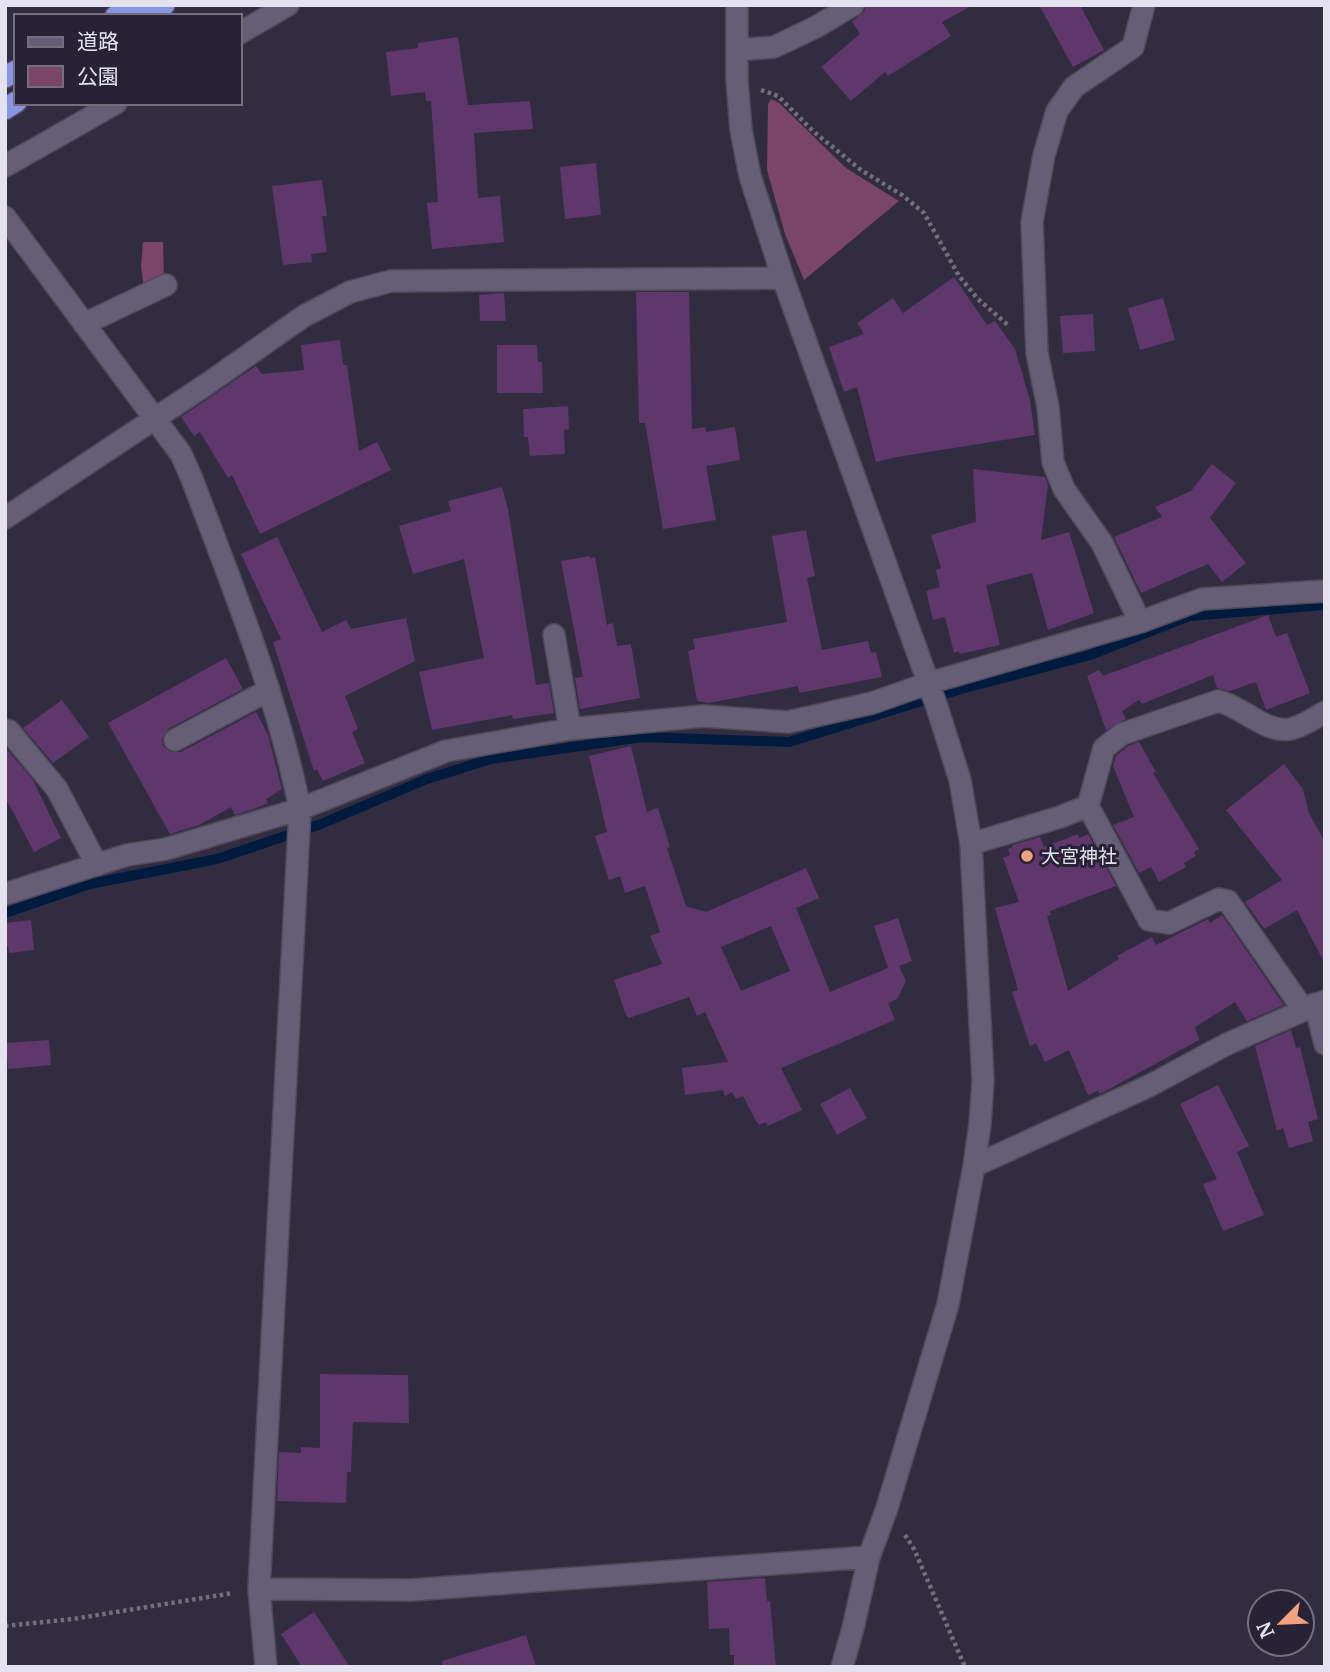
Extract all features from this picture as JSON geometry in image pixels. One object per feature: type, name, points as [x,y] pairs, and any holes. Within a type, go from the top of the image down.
[{"type":"highway","points":[[119,14],[135,5]]},
{"type":"street","points":[[242,32],[288,5]]},
{"type":"street","points":[[737,5],[737,80],[741,130],[750,176],[783,278],[932,693],[960,780],[971,844],[983,1081],[981,1124],[948,1304],[887,1508],[869,1557],[842,1667]]},
{"type":"street","points":[[737,50],[774,47],[853,5]]},
{"type":"street","points":[[1140,622],[1102,543],[1064,489],[1053,462],[1048,407],[1037,353],[1032,222],[1044,155],[1057,111],[1074,87],[1133,47],[1144,5]]},
{"type":"street","points":[[5,166],[112,105]]},
{"type":"street","points":[[5,217],[181,454],[269,690],[289,753],[300,821],[259,1589],[266,1667]]},
{"type":"street","points":[[5,518],[304,316],[350,292],[391,281],[783,278]]},
{"type":"street","points":[[84,324],[166,285]]},
{"type":"street","points":[[5,894],[128,855],[300,821],[446,751],[570,729],[703,716],[788,722],[932,693],[1202,599],[1325,591]]},
{"type":"street","points":[[554,635],[570,729]]},
{"type":"street","points":[[175,740],[269,690]]},
{"type":"street","points":[[1325,712],[1289,729],[1267,726],[1231,704],[1218,701],[1122,734],[1104,748],[1088,806],[1149,920],[1169,923],[1219,899],[1228,901],[1314,1004],[1325,1044]]},
{"type":"street","points":[[5,730],[9,731],[57,789],[97,865]]},
{"type":"street","points":[[971,844],[1088,806]]},
{"type":"street","points":[[974,1166],[1149,1086],[1227,1044],[1314,1004]]},
{"type":"street","points":[[259,1589],[411,1590],[869,1557]]},
{"type":"path","points":[[737,80],[778,96],[814,132],[861,170],[901,195],[924,214],[959,276],[978,299],[1024,338],[1037,353]]},
{"type":"path","points":[[887,1508],[914,1549],[965,1667]]},
{"type":"path","points":[[5,1626],[72,1619],[259,1589]]},
{"type":"green space","points":[[771,99],[779,103],[846,168],[899,201],[804,280],[785,234],[767,170],[768,104]]},
{"type":"green space","points":[[143,242],[163,242],[164,281],[144,290],[141,266]]},
{"type":"building","points":[[866,5],[973,5],[942,22],[951,36],[888,76],[885,72],[851,101],[821,67],[860,34],[852,21],[864,12]]},
{"type":"building","points":[[1039,5],[1080,5],[1104,50],[1073,67]]},
{"type":"building","points":[[458,37],[468,105],[530,101],[533,129],[474,133],[478,198],[500,196],[504,242],[432,249],[427,203],[438,202],[431,101],[426,101],[425,92],[391,96],[386,52],[418,48],[418,43]]},
{"type":"building","points":[[596,163],[601,215],[565,219],[560,167]]},
{"type":"building","points":[[322,180],[327,216],[322,216],[327,252],[311,254],[312,262],[283,265],[272,186]]},
{"type":"building","points":[[954,277],[987,325],[995,321],[1015,349],[1030,400],[1035,435],[876,462],[857,387],[844,392],[829,347],[864,334],[857,323],[893,298],[903,313]]},
{"type":"building","points":[[636,292],[689,292],[692,429],[705,427],[706,432],[735,427],[740,460],[706,466],[716,520],[663,529],[645,423],[639,423]]},
{"type":"building","points":[[504,293],[506,321],[480,321],[479,295]]},
{"type":"building","points":[[1163,298],[1175,340],[1140,350],[1128,308]]},
{"type":"building","points":[[1093,314],[1095,351],[1063,353],[1060,316]]},
{"type":"building","points":[[340,340],[343,365],[347,365],[359,451],[377,442],[391,470],[260,534],[232,475],[228,478],[200,432],[194,436],[181,417],[256,366],[262,374],[304,370],[301,345]]},
{"type":"building","points":[[497,345],[537,345],[538,362],[542,362],[543,393],[497,393]]},
{"type":"building","points":[[568,406],[569,429],[564,430],[565,454],[530,456],[528,437],[524,437],[523,409]]},
{"type":"building","points":[[1212,464],[1236,483],[1210,518],[1246,563],[1222,582],[1208,564],[1141,593],[1114,537],[1162,517],[1155,507],[1191,491]]},
{"type":"building","points":[[973,469],[1045,477],[1048,485],[1041,540],[1069,532],[1094,613],[1048,630],[1032,573],[986,585],[1000,645],[954,653],[945,617],[933,620],[926,591],[940,587],[936,570],[941,568],[931,535],[976,522]]},
{"type":"building","points":[[502,487],[508,509],[536,685],[549,683],[554,713],[513,719],[512,715],[432,730],[419,672],[484,658],[464,559],[413,574],[399,526],[451,511],[448,501]]},
{"type":"building","points":[[806,530],[815,576],[807,578],[822,650],[868,641],[871,653],[876,652],[882,677],[799,693],[798,686],[709,703],[697,701],[688,651],[695,649],[693,639],[787,622],[772,536]]},
{"type":"building","points":[[277,537],[322,632],[346,620],[351,629],[406,618],[415,661],[345,696],[358,729],[352,732],[365,763],[323,781],[317,769],[314,771],[273,642],[281,639],[241,554]]},
{"type":"building","points":[[595,557],[607,625],[613,623],[617,646],[631,644],[640,698],[580,709],[575,678],[583,677],[561,561]]},
{"type":"building","points":[[1268,615],[1276,637],[1287,633],[1310,693],[1266,710],[1256,682],[1230,691],[1217,688],[1213,675],[1142,704],[1139,700],[1122,711],[1126,719],[1106,730],[1087,676],[1099,670],[1103,676]]},
{"type":"building","points":[[226,658],[243,689],[168,729],[162,739],[163,746],[169,751],[181,752],[256,712],[268,735],[282,789],[266,799],[268,803],[259,807],[235,815],[231,807],[199,825],[170,834],[108,723]]},
{"type":"building","points":[[62,700],[89,737],[53,763],[23,728]]},
{"type":"building","points":[[1139,742],[1156,772],[1153,773],[1199,849],[1194,852],[1196,856],[1184,863],[1186,867],[1159,882],[1151,867],[1139,873],[1113,825],[1134,817],[1113,766],[1116,756],[1128,746]]},
{"type":"building","points":[[631,746],[647,812],[658,808],[670,847],[667,848],[686,906],[706,912],[806,868],[819,898],[796,908],[830,992],[888,968],[874,926],[898,918],[912,961],[899,966],[906,981],[897,999],[888,1003],[895,1020],[781,1068],[802,1110],[768,1126],[766,1122],[759,1125],[743,1096],[736,1099],[732,1092],[725,1096],[723,1090],[685,1095],[682,1068],[728,1062],[705,1012],[697,1016],[689,997],[629,1018],[626,1015],[614,980],[662,964],[650,936],[660,932],[645,886],[625,893],[620,876],[609,880],[595,836],[607,832],[589,756]],"holes":[[[771,926],[790,971],[741,991],[721,947]]]},
{"type":"building","points":[[5,747],[33,780],[61,838],[34,852],[5,797]]},
{"type":"building","points":[[1284,764],[1303,789],[1309,813],[1325,842],[1325,964],[1297,910],[1264,929],[1245,902],[1282,880],[1226,810]]},
{"type":"building","points":[[1078,834],[1079,838],[1088,834],[1116,886],[1050,911],[1051,915],[1047,916],[1068,991],[1119,959],[1117,956],[1152,937],[1156,945],[1208,919],[1210,923],[1222,915],[1284,1005],[1247,1021],[1235,1002],[1195,1027],[1199,1040],[1100,1094],[1098,1091],[1088,1095],[1069,1050],[1045,1062],[1036,1043],[1030,1046],[1012,992],[1018,990],[995,908],[1019,902],[1003,858],[1010,855],[1008,849],[1013,847],[1012,845],[1040,837],[1044,847]]},
{"type":"building","points":[[31,920],[34,950],[9,953],[8,946],[5,947],[5,923]]},
{"type":"building","points":[[1291,1030],[1296,1048],[1300,1047],[1318,1119],[1308,1122],[1313,1141],[1289,1148],[1283,1128],[1277,1131],[1255,1046]]},
{"type":"building","points":[[49,1040],[51,1065],[8,1069],[6,1043]]},
{"type":"building","points":[[1218,1085],[1249,1146],[1237,1152],[1264,1215],[1223,1231],[1203,1184],[1217,1179],[1180,1104]]},
{"type":"building","points":[[850,1088],[867,1118],[837,1135],[820,1104]]},
{"type":"building","points":[[320,1374],[408,1375],[409,1423],[353,1422],[351,1472],[347,1472],[346,1503],[277,1501],[279,1452],[301,1453],[301,1447],[320,1448]]},
{"type":"building","points":[[765,1578],[767,1601],[770,1601],[776,1667],[734,1667],[734,1655],[730,1655],[729,1628],[709,1629],[707,1582]]},
{"type":"building","points":[[314,1612],[350,1667],[302,1667],[281,1634]]},
{"type":"building","points":[[526,1635],[536,1667],[443,1667],[442,1661]]},
{"type":"waterway","points":[[5,913],[90,884],[217,859],[321,824],[427,779],[491,759],[642,737],[789,742],[961,689],[1090,655],[1189,616],[1325,605]]},
{"type":"place","name":"大宮神社","points":[[1027,856]]}]
